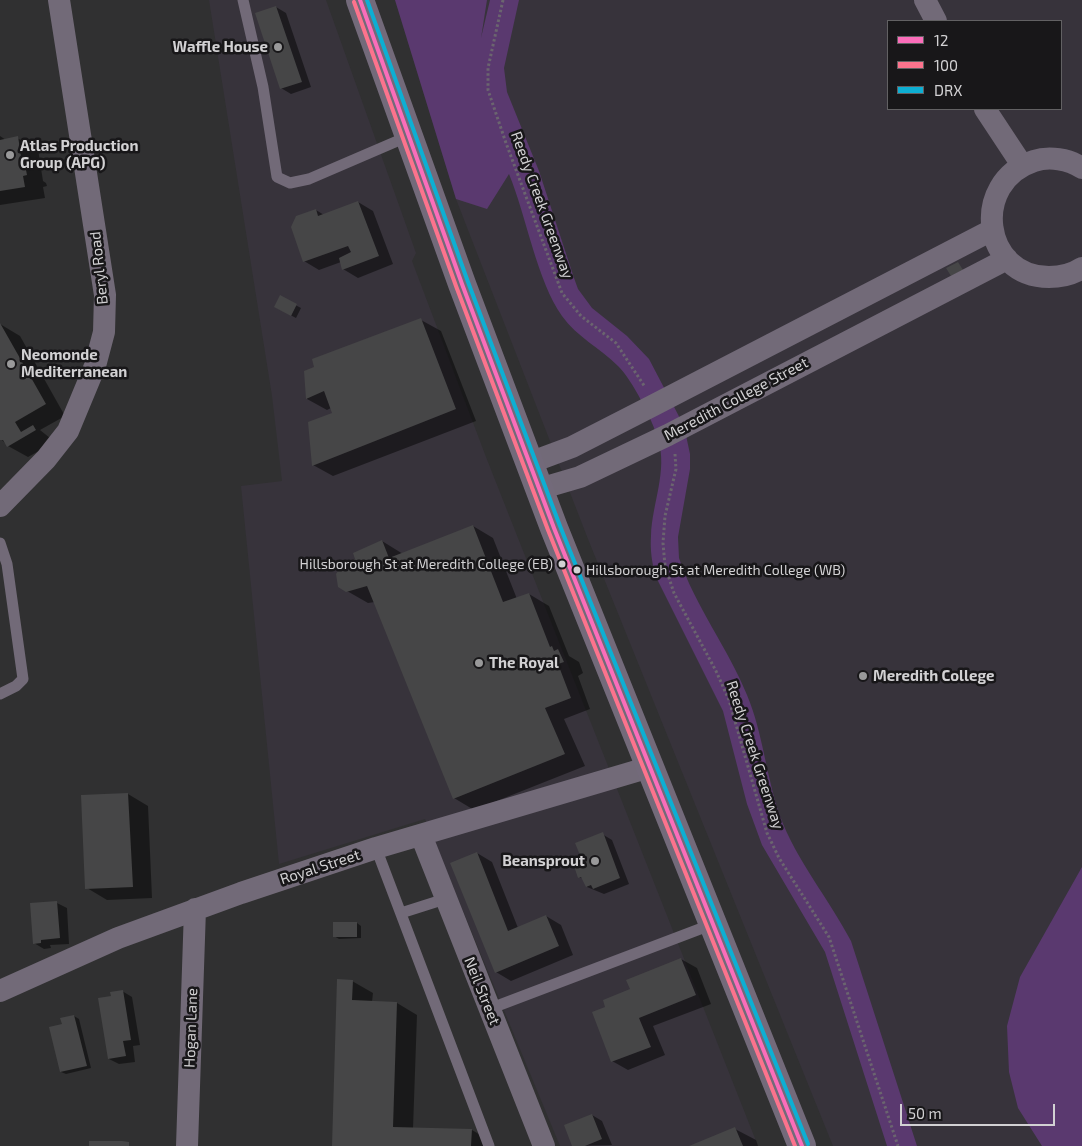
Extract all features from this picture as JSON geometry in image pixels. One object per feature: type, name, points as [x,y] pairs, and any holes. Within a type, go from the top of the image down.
[{"type":"main road","points":[[360,0],[529,463],[802,1146]]},
{"type":"street","name":"Beryl Road","points":[[0,506],[46,459],[68,431],[95,366],[104,332],[105,295],[60,0]]},
{"type":"street","points":[[925,0],[935,20]]},
{"type":"street","points":[[986,110],[1022,165]]},
{"type":"street","points":[[1080,273],[1059,277],[1040,277],[1022,270],[1007,259],[998,245],[992,230],[991,210],[996,192],[1007,176],[1022,165],[1041,159],[1061,159],[1082,168]]},
{"type":"street","points":[[529,463],[596,434],[992,230]]},
{"type":"street","name":"Meredith College Street","points":[[540,489],[580,477],[668,435],[1007,259]]},
{"type":"street","points":[[914,270],[929,298]]},
{"type":"street","name":"Royal Street","points":[[0,991],[118,938],[195,909],[376,848],[650,767]]},
{"type":"street","name":"Neil Street","points":[[421,835],[544,1146]]},
{"type":"street","name":"Hogan Lane","points":[[188,1146],[195,909]]},
{"type":"lane","points":[[243,0],[263,87],[277,177],[290,183],[309,179],[409,136]]},
{"type":"lane","points":[[0,543],[7,564],[23,679],[16,686],[0,694]]},
{"type":"lane","points":[[376,848],[489,1146]]},
{"type":"lane","points":[[401,913],[445,899]]},
{"type":"lane","points":[[489,1009],[713,924]]},
{"type":"path","name":"Reedy Creek Greenway","points":[[504,0],[488,68],[488,90],[506,143],[562,293],[581,316],[616,344],[646,389]]},
{"type":"path","name":"Reedy Creek Greenway","points":[[673,447],[676,469],[665,516],[663,543],[666,566],[674,593],[716,671],[729,700],[767,833],[779,858],[829,937],[898,1146]]},
{"type":"shaded area","points":[[209,0],[326,0],[416,253],[412,261],[486,457],[758,1146],[560,1146],[425,819],[279,864],[241,486],[282,481],[272,396]]},
{"type":"shaded area","name":"Meredith College","points":[[395,0],[1082,0],[1082,1146],[833,1146],[588,539],[456,199]]},
{"type":"shaded area","points":[[395,0],[487,0],[481,38],[490,0],[519,0],[504,68],[507,92],[539,171],[578,289],[592,308],[627,336],[649,359],[684,426],[690,454],[690,469],[678,537],[679,558],[694,593],[747,695],[757,724],[775,801],[787,832],[804,864],[851,941],[917,1146],[887,1146],[825,952],[762,845],[747,804],[723,711],[656,577],[653,567],[651,536],[660,475],[661,451],[651,421],[636,390],[624,373],[568,323],[553,302],[539,266],[509,174],[487,209],[456,199]]},
{"type":"shaded area","points":[[1082,867],[1082,1146],[1042,1146],[1018,1108],[1009,1072],[1007,1026],[1020,977]]},
{"type":"building","name":"Waffle House","points":[[276,6],[302,82],[280,89],[255,13]]},
{"type":"building","name":"Atlas Production Group (APG)","points":[[18,136],[23,170],[26,170],[27,175],[23,176],[25,187],[0,191],[0,140]]},
{"type":"building","points":[[358,201],[379,256],[342,270],[339,258],[351,252],[348,246],[303,262],[291,227],[296,216],[316,209],[318,216]]},
{"type":"building","points":[[958,262],[963,270],[951,276],[946,268]]},
{"type":"building","points":[[280,295],[297,304],[291,316],[274,307]]},
{"type":"building","points":[[421,318],[456,409],[312,466],[308,422],[332,413],[324,391],[306,399],[304,371],[314,367],[312,359]]},
{"type":"building","name":"Neomonde Mediterranean","points":[[0,323],[46,404],[15,422],[21,432],[33,425],[36,430],[7,447],[3,440],[0,440]]},
{"type":"building","name":"The Royal","points":[[473,525],[503,602],[529,593],[550,647],[552,646],[554,651],[558,649],[564,662],[558,664],[571,698],[545,708],[565,754],[453,799],[367,586],[346,592],[338,587],[336,574],[342,565],[355,559],[353,553],[382,540],[389,558]]},
{"type":"building","points":[[128,793],[133,887],[85,889],[81,795]]},
{"type":"building","name":"Beansprout","points":[[603,832],[620,878],[593,889],[591,885],[586,887],[581,877],[578,878],[573,863],[582,860],[575,843]]},
{"type":"building","points":[[477,852],[508,931],[546,915],[559,946],[495,973],[450,863]]},
{"type":"building","points":[[57,901],[60,938],[41,940],[41,943],[33,944],[30,903]]},
{"type":"building","points":[[333,922],[357,922],[357,937],[333,937]]},
{"type":"building","points":[[681,958],[696,995],[639,1018],[651,1047],[611,1062],[592,1012],[605,1007],[603,1000],[630,989],[626,980]]},
{"type":"building","points":[[337,979],[353,980],[352,1000],[397,1002],[393,1127],[472,1129],[471,1146],[332,1146]]},
{"type":"building","points":[[123,990],[131,1040],[123,1041],[126,1056],[108,1059],[98,998],[111,996],[110,992]]},
{"type":"building","points":[[74,1015],[87,1066],[60,1072],[49,1027],[62,1024],[60,1018]]},
{"type":"building","points":[[592,1114],[602,1139],[585,1146],[572,1146],[564,1125]]},
{"type":"building","points":[[735,1127],[743,1146],[689,1146]]},
{"type":"building","points":[[89,1141],[122,1141],[129,1142],[129,1146],[89,1146]]},
{"type":"transit line","name":"12","points":[[360,0],[462,284],[554,528],[802,1146]]},
{"type":"transit line","name":"DRX","points":[[367,0],[468,282],[560,526],[808,1144]]},
{"type":"transit line","name":"100","points":[[354,2],[456,286],[548,530],[795,1146]]},
{"type":"place","name":"Waffle House","points":[[278,47]]},
{"type":"place","name":"Atlas Production Group (APG)","points":[[10,155]]},
{"type":"place","name":"Neomonde Mediterranean","points":[[11,364]]},
{"type":"place","name":"Hillsborough St at Meredith College (EB)","points":[[562,564]]},
{"type":"place","name":"Hillsborough St at Meredith College (WB)","points":[[577,570]]},
{"type":"place","name":"The Royal","points":[[479,663]]},
{"type":"place","name":"Meredith College","points":[[863,676]]},
{"type":"place","name":"Beansprout","points":[[595,861]]}]
